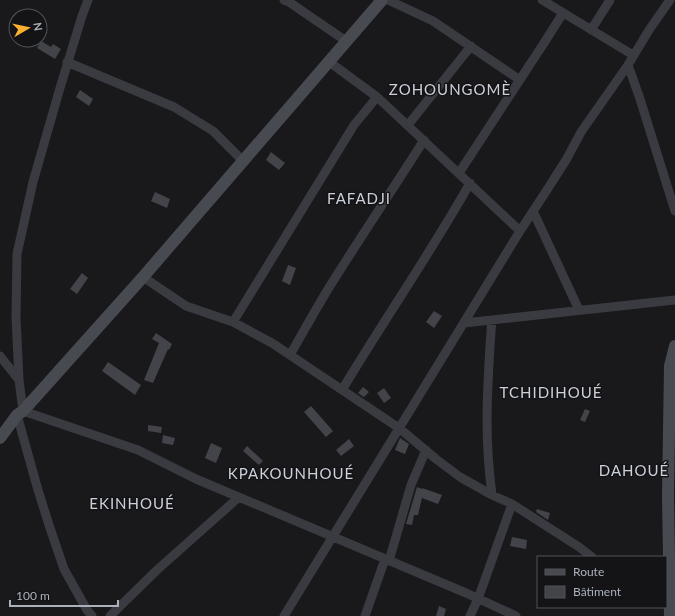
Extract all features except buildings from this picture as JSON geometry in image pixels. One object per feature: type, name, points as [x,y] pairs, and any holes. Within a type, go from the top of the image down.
[{"type":"main road","points":[[0,438],[20,413],[142,277],[382,0]]},
{"type":"main road","points":[[667,611],[670,366],[675,346]]},
{"type":"street","points":[[88,0],[68,62],[33,182],[17,254],[16,317],[20,413],[38,490],[64,569],[87,610],[92,616]]},
{"type":"street","points":[[284,0],[346,41]]},
{"type":"street","points":[[388,0],[433,21],[520,80]]},
{"type":"street","points":[[542,0],[633,55]]},
{"type":"street","points":[[591,30],[610,0]]},
{"type":"street","points":[[284,616],[520,231],[566,160],[581,132],[628,65],[649,30],[670,0]]},
{"type":"street","points":[[459,173],[562,13]]},
{"type":"street","points":[[408,125],[471,46]]},
{"type":"street","points":[[328,61],[377,97],[520,231]]},
{"type":"street","points":[[68,62],[174,107],[214,131],[243,161]]},
{"type":"street","points":[[628,65],[675,210]]},
{"type":"street","points":[[233,322],[354,125],[377,97]]},
{"type":"street","points":[[290,355],[334,279],[424,140]]},
{"type":"street","points":[[342,390],[418,271],[470,183]]},
{"type":"street","points":[[533,212],[579,310]]},
{"type":"street","points":[[142,277],[186,306],[233,322],[272,343],[399,428],[460,477],[492,495],[512,504],[591,556]]},
{"type":"street","points":[[464,323],[675,300]]},
{"type":"street","points":[[492,320],[487,385],[489,468],[492,495]]},
{"type":"street","points":[[0,356],[19,380]]},
{"type":"street","points":[[20,413],[138,450],[196,479],[516,616]]},
{"type":"street","points":[[365,616],[387,560],[410,485],[426,450]]},
{"type":"street","points":[[110,616],[157,570],[239,497]]},
{"type":"street","points":[[470,616],[478,599],[512,504]]},
{"type":"district","name":"ZOHOUNGOMÈ","points":[[450,90]]},
{"type":"district","name":"FAFADJI","points":[[359,199]]},
{"type":"district","name":"TCHIDIHOUÉ","points":[[551,393]]},
{"type":"district","name":"DAHOUÉ","points":[[634,471]]},
{"type":"district","name":"KPAKOUNHOUÉ","points":[[291,474]]},
{"type":"district","name":"EKINHOUÉ","points":[[132,504]]}]
